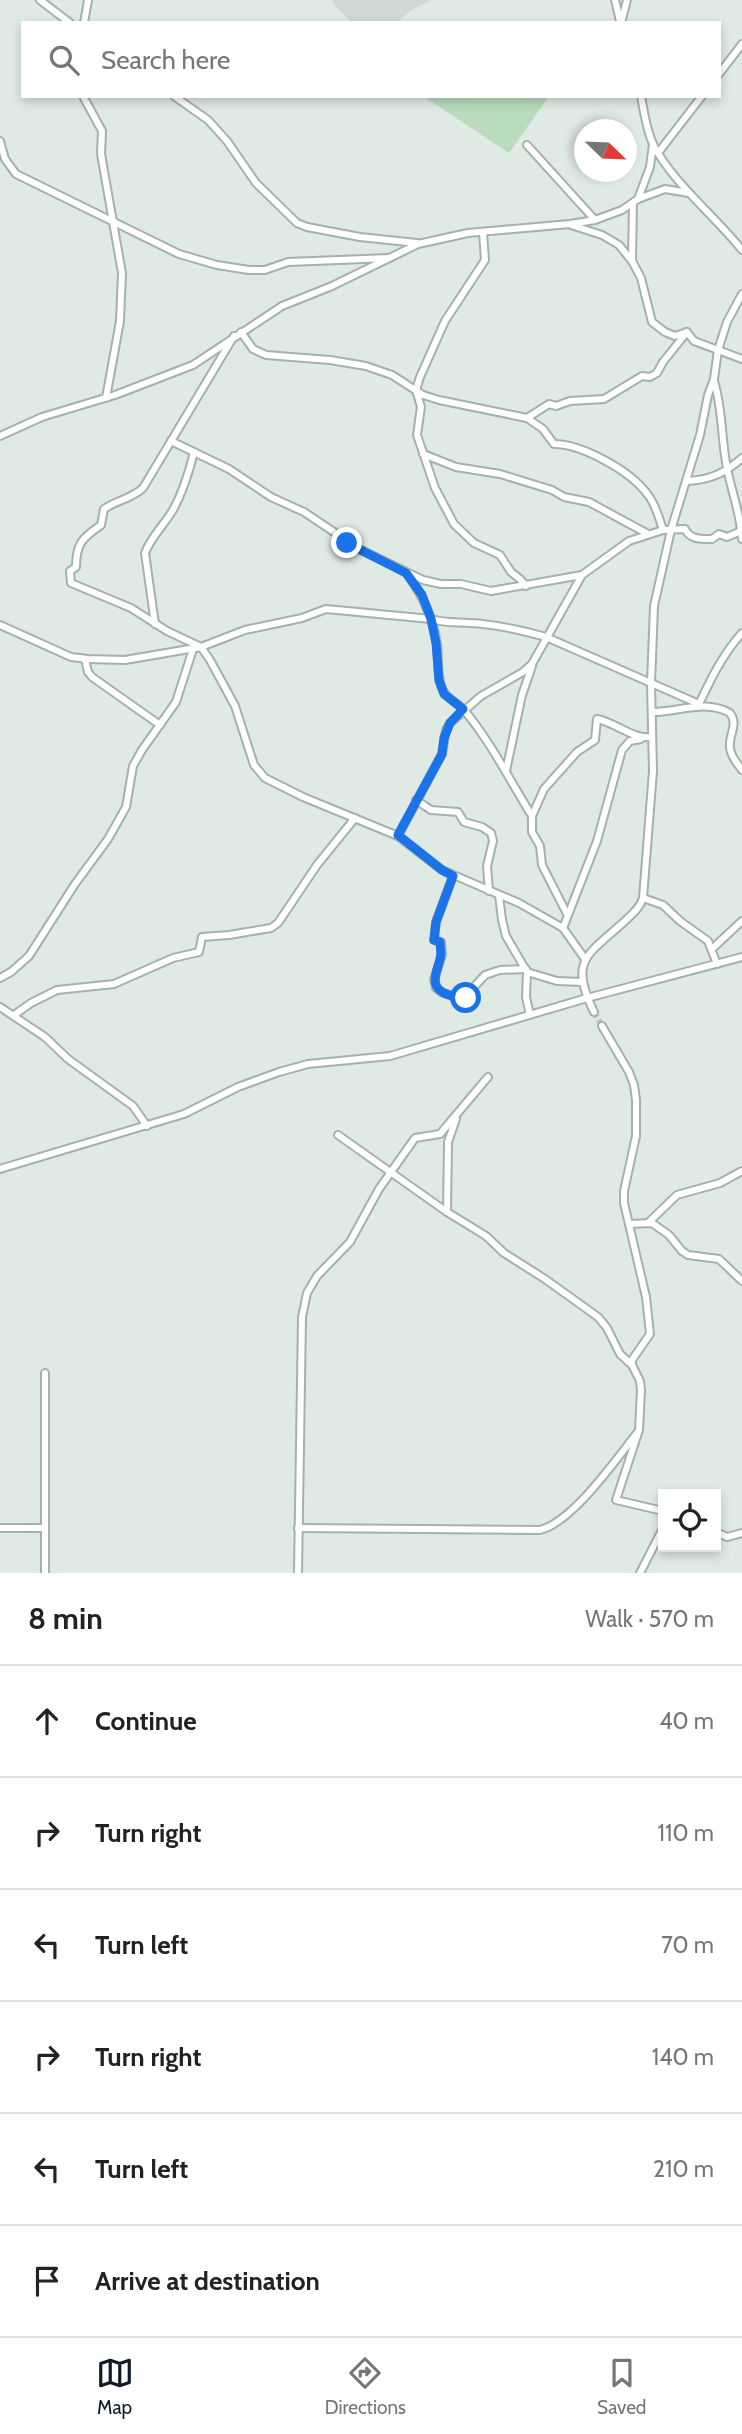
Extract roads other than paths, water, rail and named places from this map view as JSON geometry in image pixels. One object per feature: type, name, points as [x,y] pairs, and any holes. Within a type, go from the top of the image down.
[{"type":"street","points":[[40,0],[67,21]]},
{"type":"street","points":[[85,21],[88,0]]},
{"type":"street","points":[[615,0],[620,21]]},
{"type":"street","points":[[622,21],[627,0]]},
{"type":"street","points":[[721,71],[742,44]]},
{"type":"street","points":[[84,98],[102,131],[101,154],[120,260],[120,321],[106,398]]},
{"type":"street","points":[[177,98],[208,120],[227,141],[256,183],[297,223],[307,228],[418,244]]},
{"type":"street","points":[[642,98],[653,144],[658,153],[689,193],[742,250]]},
{"type":"street","points":[[658,153],[700,98]]},
{"type":"street","points":[[0,142],[5,159],[16,174],[179,254],[217,265],[249,270],[265,270],[288,262],[393,258]]},
{"type":"street","points":[[632,261],[635,201],[650,167],[653,144]]},
{"type":"street","points":[[527,145],[596,220]]},
{"type":"street","points":[[0,436],[42,417],[106,398],[193,365],[282,306],[332,286],[418,244],[449,236],[596,220],[666,189],[689,193]]},
{"type":"street","points":[[569,224],[602,235],[619,245],[641,278],[652,322],[675,336],[687,332]]},
{"type":"street","points":[[483,232],[485,260],[445,321],[416,390],[421,407],[417,435],[435,488],[454,524],[474,543],[500,555],[510,572],[526,586]]},
{"type":"street","points":[[594,1012],[582,982],[581,973],[585,959],[636,911],[643,898],[653,771],[651,683],[654,607],[667,530],[687,481],[714,379],[718,350],[727,322],[742,294]]},
{"type":"street","points":[[687,332],[694,341],[742,359]]},
{"type":"street","points":[[527,418],[549,404],[556,406],[570,401],[604,399],[642,376],[650,377],[657,373],[687,332]]},
{"type":"street","points":[[237,334],[253,349],[266,355],[366,366],[392,375],[439,400],[527,418],[542,429],[554,444],[579,449],[615,466],[631,478],[652,500],[667,530]]},
{"type":"street","points":[[237,334],[143,488],[135,496],[104,509],[101,525],[83,537],[78,548],[76,567],[70,571],[71,583],[131,608],[155,624],[201,647],[235,706],[258,772],[279,787],[398,835],[442,870],[519,903],[563,928],[585,959]]},
{"type":"street","points":[[714,379],[721,402],[727,471],[737,501],[742,539]]},
{"type":"street","points":[[171,441],[304,512],[347,543],[423,580],[461,584],[491,591],[582,575]]},
{"type":"street","points":[[155,624],[145,553],[149,541],[159,531],[181,494],[194,452]]},
{"type":"street","points":[[423,454],[456,467],[500,474],[552,490],[564,497],[589,502],[648,534]]},
{"type":"street","points":[[687,481],[700,481],[727,471],[742,458]]},
{"type":"street","points":[[506,771],[522,695],[532,664],[582,575],[629,541],[648,534],[685,529],[697,539],[712,539],[719,534],[726,537],[741,531]]},
{"type":"street","points":[[406,573],[422,595],[431,619],[439,680],[444,694],[463,709],[506,771],[532,816]]},
{"type":"street","points":[[0,625],[71,657],[125,660],[201,647],[245,630],[302,618],[326,609],[431,619],[443,623],[468,622],[546,637],[698,705]]},
{"type":"street","points":[[698,705],[729,647],[742,633]]},
{"type":"street","points":[[0,978],[29,956],[75,884],[108,839],[126,807],[133,766],[176,702],[193,649]]},
{"type":"street","points":[[85,659],[92,677],[160,726]]},
{"type":"street","points":[[398,835],[442,754],[450,723],[481,696],[532,664]]},
{"type":"street","points":[[652,712],[671,712],[708,705],[730,713],[738,719],[730,748],[742,770]]},
{"type":"street","points":[[567,914],[542,865],[540,846],[531,832],[532,816],[544,789],[577,752],[595,740],[597,719],[610,722],[643,738]]},
{"type":"street","points":[[563,928],[597,841],[622,750],[631,741],[652,737]]},
{"type":"street","points":[[416,800],[431,810],[458,812],[464,822],[482,827],[491,833],[493,841],[487,866],[489,891]]},
{"type":"street","points":[[14,1016],[31,1003],[57,990],[114,984],[173,958],[199,952],[202,937],[271,928],[283,918],[317,865],[355,818]]},
{"type":"street","points":[[453,876],[434,927],[434,940],[440,942],[442,955],[434,979],[436,988],[463,999],[485,975],[500,970],[527,970],[557,981],[582,982]]},
{"type":"street","points":[[499,895],[506,936],[527,970],[526,997],[530,1015]]},
{"type":"street","points":[[643,898],[663,905],[708,941],[718,964]]},
{"type":"street","points":[[713,948],[742,921]]},
{"type":"street","points":[[0,1169],[184,1115],[238,1087],[279,1072],[308,1064],[390,1056],[587,998],[742,957]]},
{"type":"street","points":[[1,1008],[45,1037],[100,1083],[134,1106],[147,1126]]},
{"type":"street","points":[[602,1026],[634,1085],[637,1123],[624,1191],[625,1213],[646,1297],[650,1334],[632,1360],[632,1365]]},
{"type":"street","points":[[298,1573],[302,1317],[306,1293],[317,1276],[350,1242],[379,1189],[415,1138],[440,1134],[488,1077]]},
{"type":"street","points":[[447,1212],[448,1142],[460,1111]]},
{"type":"street","points":[[338,1135],[447,1212],[486,1236],[504,1253],[598,1317],[607,1328],[620,1354],[632,1365],[641,1391],[639,1430],[617,1500],[658,1510]]},
{"type":"street","points":[[646,1223],[677,1195],[720,1183],[742,1171]]},
{"type":"street","points":[[629,1224],[652,1223],[688,1255],[719,1259],[742,1281]]},
{"type":"street","points":[[45,1573],[46,1373]]},
{"type":"street","points":[[298,1528],[550,1528],[576,1506],[639,1430]]},
{"type":"street","points":[[0,1528],[44,1528]]},
{"type":"street","points":[[721,1534],[727,1536],[742,1533]]},
{"type":"street","points":[[640,1573],[658,1538]]},
{"type":"tunnel","points":[[594,1012],[602,1026]]}]
